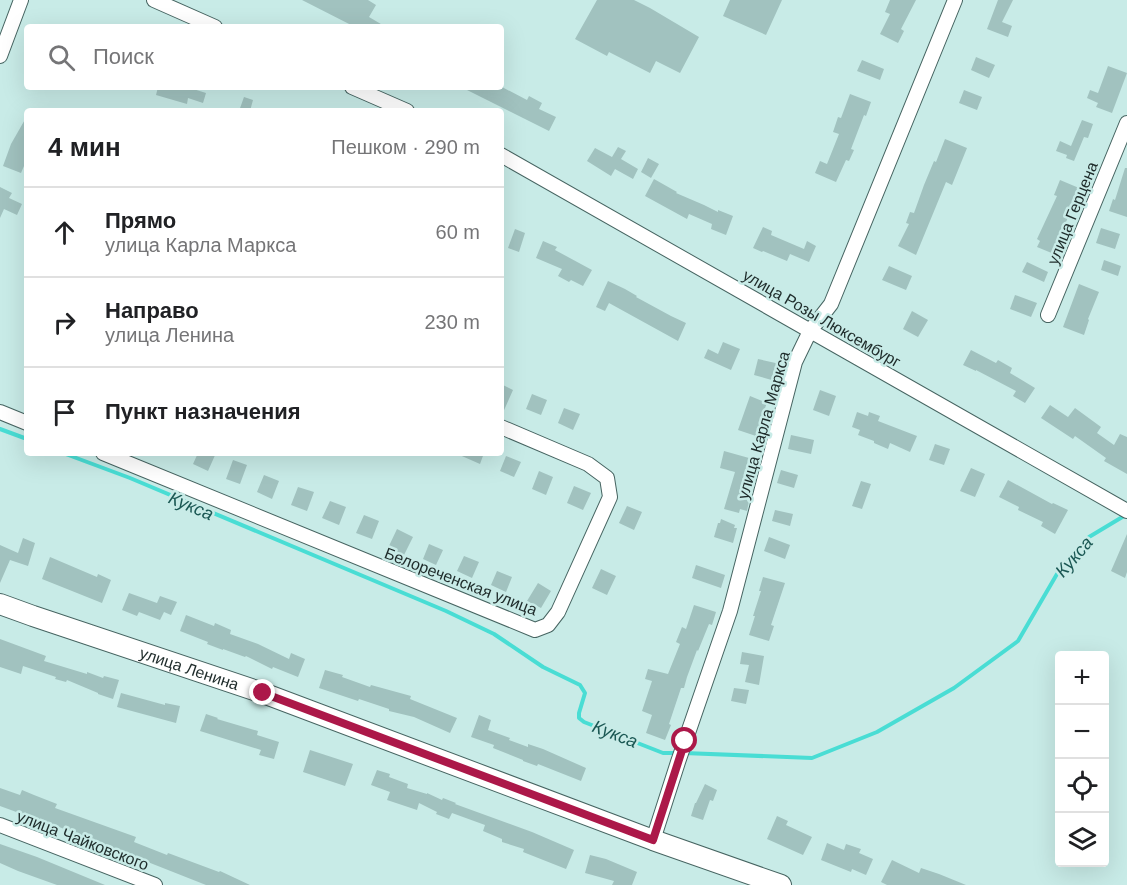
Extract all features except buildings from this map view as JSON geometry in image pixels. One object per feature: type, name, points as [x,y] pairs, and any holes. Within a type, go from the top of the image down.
[{"type":"street","points":[[0,56],[21,0]]},
{"type":"street","points":[[154,0],[208,24]]},
{"type":"street","name":"улица Карла Маркса","points":[[653,840],[730,611],[795,363],[810,331],[831,304],[955,0]]},
{"type":"street","points":[[359,90],[400,108]]},
{"type":"street","name":"улица Герцена","points":[[1048,315],[1127,123]]},
{"type":"street","name":"улица Розы Люксембург","points":[[504,157],[1127,511]]},
{"type":"street","points":[[0,412],[24,422]]},
{"type":"street","name":"Белореченская улица","points":[[110,456],[535,630],[548,625],[558,612],[610,497],[606,478],[588,464],[504,428]]},
{"type":"street","name":"улица Ленина","points":[[0,604],[263,693],[653,840],[781,885]]},
{"type":"street","name":"улица Чайковского","points":[[0,825],[155,885]]},
{"type":"waterway","name":"Кукса","points":[[0,429],[24,438]]},
{"type":"waterway","name":"Кукса","points":[[71,456],[130,478],[446,611],[494,634],[543,667],[580,685],[585,693],[579,718],[584,722],[663,753],[676,753]]},
{"type":"waterway","name":"Кукса","points":[[684,753],[812,758],[877,732],[954,688],[1018,641],[1057,574],[1089,537],[1124,516]]},
{"type":"route","points":[[263,693],[653,840],[685,741]]}]
